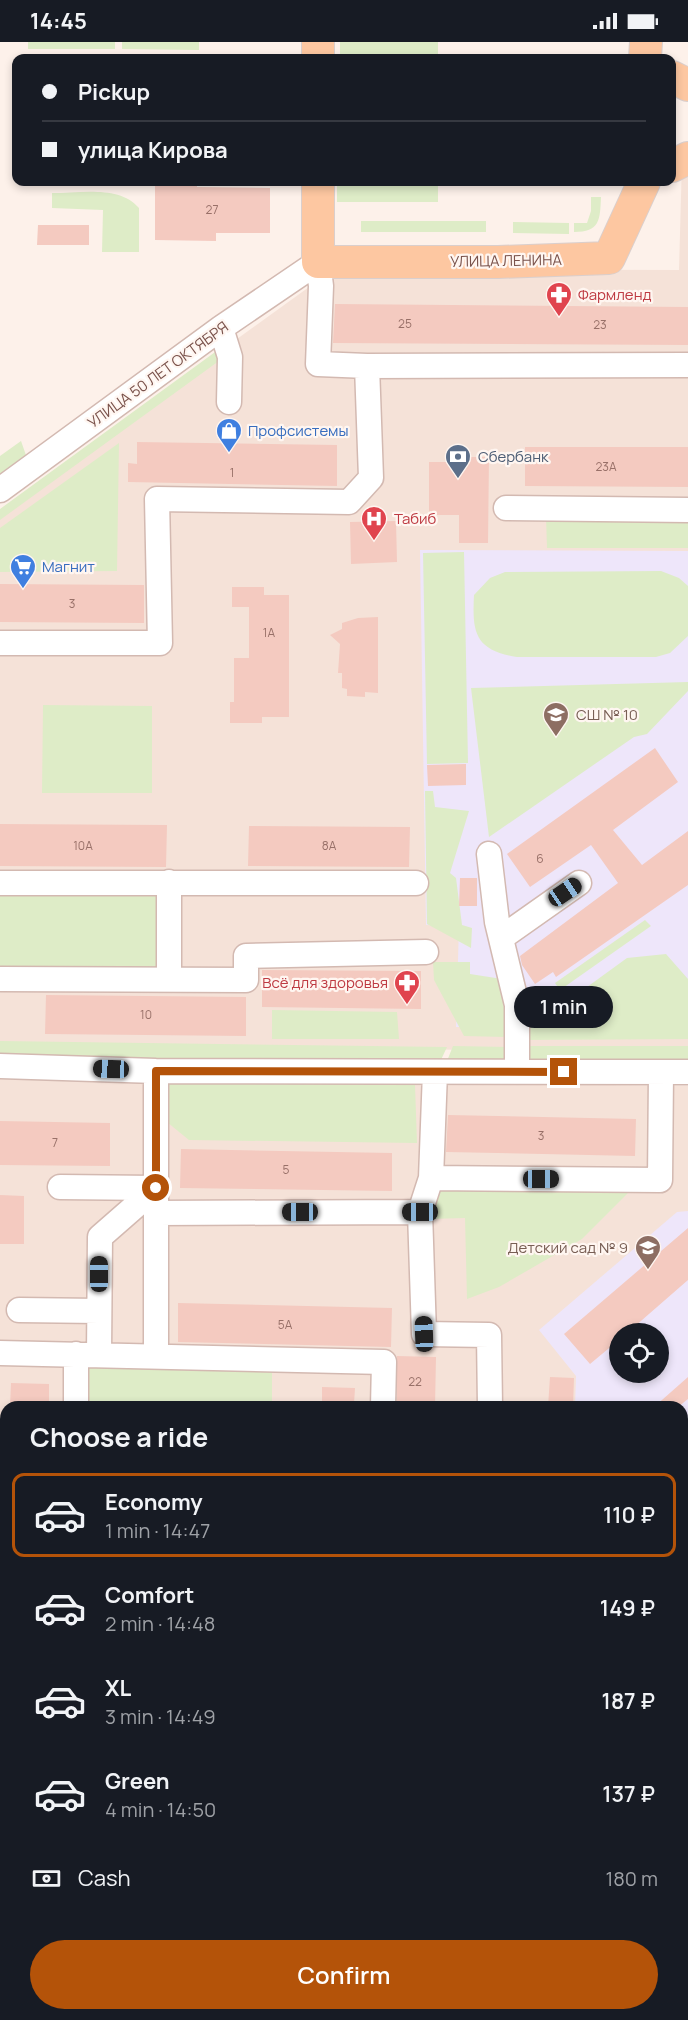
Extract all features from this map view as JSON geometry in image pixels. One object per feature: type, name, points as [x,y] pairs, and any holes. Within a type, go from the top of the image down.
[{"type":"main road","points":[[318,186],[318,262]]},
{"type":"main road","name":"УЛИЦА ЛЕНИНА","points":[[318,262],[498,262],[609,258],[642,186]]},
{"type":"street","name":"УЛИЦА 50 ЛЕТ ОКТЯБРЯ","points":[[0,490],[221,328],[318,262]]},
{"type":"street","points":[[318,262],[321,286],[312,367],[688,365]]},
{"type":"street","points":[[221,328],[230,357],[229,402]]},
{"type":"street","points":[[0,643],[160,643],[158,499],[349,502],[371,478],[367,366]]},
{"type":"street","points":[[506,508],[688,510]]},
{"type":"street","points":[[489,854],[501,938],[517,1005],[517,1072]]},
{"type":"street","points":[[169,882],[169,979]]},
{"type":"street","points":[[0,883],[416,883]]},
{"type":"street","points":[[501,938],[579,883]]},
{"type":"street","points":[[0,979],[246,980],[246,956],[426,952]]},
{"type":"street","points":[[0,1066],[156,1071],[688,1072]]},
{"type":"street","points":[[156,1071],[156,1356]]},
{"type":"street","points":[[435,1072],[431,1179],[420,1212],[424,1334],[489,1335],[490,1401]]},
{"type":"street","points":[[431,1179],[660,1180],[661,1073]]},
{"type":"street","points":[[60,1187],[156,1188]]},
{"type":"street","points":[[77,1401],[99,1311],[100,1237],[156,1188]]},
{"type":"street","points":[[156,1213],[420,1212]]},
{"type":"street","points":[[19,1310],[99,1311]]},
{"type":"street","points":[[0,1353],[384,1362],[383,1401]]},
{"type":"shaded area","points":[[682,161],[688,161],[688,1050],[0,1049],[0,510],[334,269],[679,270]]},
{"type":"shaded area","name":"СШ № 10","points":[[420,550],[688,551],[688,1026],[456,1027],[459,926],[426,925]]},
{"type":"shaded area","points":[[0,1077],[688,1086],[688,1401],[0,1401]]},
{"type":"shaded area","name":"Детский сад № 9","points":[[688,1211],[688,1401],[575,1401],[576,1376],[539,1330],[677,1212]]},
{"type":"green space","points":[[28,42],[115,42],[115,49],[28,49]]},
{"type":"green space","points":[[122,42],[199,42],[199,50],[122,49]]},
{"type":"green space","points":[[340,42],[438,42],[438,54],[340,54]]},
{"type":"green space","points":[[337,186],[438,186],[438,202],[337,202]]},
{"type":"green space","points":[[52,193],[111,193],[131,201],[139,208],[139,252],[102,252],[103,210],[52,208]]},
{"type":"green space","points":[[591,197],[601,197],[597,223],[589,230],[574,232],[574,223],[587,223],[591,211]]},
{"type":"green space","points":[[361,221],[486,221],[486,232],[361,232]]},
{"type":"green space","points":[[513,222],[569,223],[569,234],[513,233]]},
{"type":"green space","points":[[222,347],[223,358],[0,520],[0,509]]},
{"type":"green space","points":[[21,441],[27,458],[0,478],[0,456]]},
{"type":"green space","points":[[119,443],[117,571],[0,572],[0,528]]},
{"type":"green space","points":[[546,516],[688,516],[688,548],[547,548]]},
{"type":"green space","points":[[464,552],[468,763],[427,764],[423,553]]},
{"type":"green space","points":[[661,571],[679,578],[688,586],[688,636],[670,653],[656,657],[517,657],[492,650],[479,638],[474,620],[474,595],[490,578],[505,572]]},
{"type":"green space","points":[[688,682],[688,691],[647,734],[634,737],[489,837],[471,688]]},
{"type":"green space","points":[[43,705],[152,706],[152,793],[42,793]]},
{"type":"green space","points":[[425,791],[433,791],[435,807],[469,811],[450,873],[456,878],[462,925],[472,928],[471,948],[427,924]]},
{"type":"green space","points":[[160,887],[162,970],[0,972],[0,889]]},
{"type":"green space","points":[[645,920],[651,926],[560,990],[555,983]]},
{"type":"green space","points":[[666,954],[688,979],[688,1039],[524,1040],[524,1020],[530,1015],[554,1011],[627,958]]},
{"type":"green space","points":[[433,962],[470,962],[470,974],[502,979],[506,1037],[464,1036],[434,980]]},
{"type":"green space","points":[[272,1010],[397,1012],[399,1039],[272,1039]]},
{"type":"green space","points":[[0,1041],[447,1047],[440,1062],[0,1057]]},
{"type":"green space","points":[[453,1046],[510,1047],[508,1056],[501,1061],[447,1061]]},
{"type":"green space","points":[[524,1046],[688,1046],[688,1063],[530,1061]]},
{"type":"green space","points":[[184,1078],[415,1085],[417,1143],[189,1140],[162,1118],[166,1082]]},
{"type":"green space","points":[[430,1185],[630,1188],[628,1193],[582,1239],[499,1287],[467,1299],[465,1218],[429,1219]]},
{"type":"green space","points":[[92,1359],[272,1366],[272,1401],[82,1401],[82,1380]]},
{"type":"building","points":[[155,186],[270,188],[270,233],[216,233],[216,241],[155,240]]},
{"type":"building","points":[[38,225],[89,225],[89,245],[37,245]]},
{"type":"building","points":[[335,304],[688,307],[688,345],[333,343]]},
{"type":"building","points":[[137,442],[337,445],[337,486],[128,482],[128,463],[137,464]]},
{"type":"building","points":[[525,447],[688,447],[688,487],[525,486]]},
{"type":"building","points":[[451,457],[489,457],[488,543],[459,543],[459,515],[429,515],[429,462],[451,462]]},
{"type":"building","name":"Табиб","points":[[396,521],[397,562],[351,564],[350,522]]},
{"type":"building","points":[[0,584],[144,585],[144,623],[0,622]]},
{"type":"building","points":[[232,587],[264,587],[264,595],[289,595],[289,717],[262,717],[262,723],[230,723],[230,702],[234,702],[234,658],[249,658],[249,607],[232,607]]},
{"type":"building","points":[[378,617],[378,693],[365,692],[365,697],[347,696],[347,689],[342,688],[342,673],[338,673],[340,644],[330,635],[342,629],[342,623],[358,618]]},
{"type":"building","points":[[655,748],[678,782],[613,830],[642,865],[688,831],[688,885],[556,977],[553,972],[535,984],[522,965],[520,956],[618,883],[591,845],[530,887],[507,854]]},
{"type":"building","points":[[466,764],[466,785],[428,786],[427,765]]},
{"type":"building","points":[[0,824],[167,825],[166,867],[0,866]]},
{"type":"building","points":[[249,826],[410,827],[409,867],[248,866]]},
{"type":"building","points":[[460,878],[477,878],[477,906],[459,906]]},
{"type":"building","points":[[262,970],[421,971],[421,1009],[262,1007]]},
{"type":"building","points":[[46,995],[246,997],[246,1036],[45,1034]]},
{"type":"building","points":[[448,1115],[636,1119],[635,1156],[446,1152]]},
{"type":"building","points":[[0,1121],[110,1123],[110,1166],[0,1165]]},
{"type":"building","points":[[181,1149],[392,1153],[392,1191],[180,1188]]},
{"type":"building","points":[[0,1195],[24,1196],[24,1244],[0,1244]]},
{"type":"building","points":[[688,1228],[688,1280],[639,1323],[609,1323],[609,1348],[590,1364],[564,1334]]},
{"type":"building","points":[[178,1303],[392,1308],[391,1347],[178,1342]]},
{"type":"building","points":[[397,1356],[436,1357],[435,1401],[397,1401]]},
{"type":"building","points":[[550,1377],[574,1378],[573,1401],[548,1401]]},
{"type":"building","points":[[688,1377],[688,1399],[686,1401],[661,1401]]},
{"type":"building","points":[[11,1383],[49,1384],[49,1401],[10,1401]]},
{"type":"building","points":[[322,1387],[355,1388],[354,1401],[322,1401]]},
{"type":"place","name":"Фармленд","points":[[559,318]]},
{"type":"place","name":"Профсистемы","points":[[229,454]]},
{"type":"place","name":"Сбербанк","points":[[458,480]]},
{"type":"place","name":"Табиб","points":[[374,542]]},
{"type":"place","name":"Магнит","points":[[23,590]]},
{"type":"place","name":"СШ № 10","points":[[556,738]]},
{"type":"place","name":"Всё для здоровья","points":[[407,1006]]},
{"type":"place","name":"Детский сад № 9","points":[[648,1271]]},
{"type":"route","points":[[156,1188],[156,1071],[564,1072]]}]
